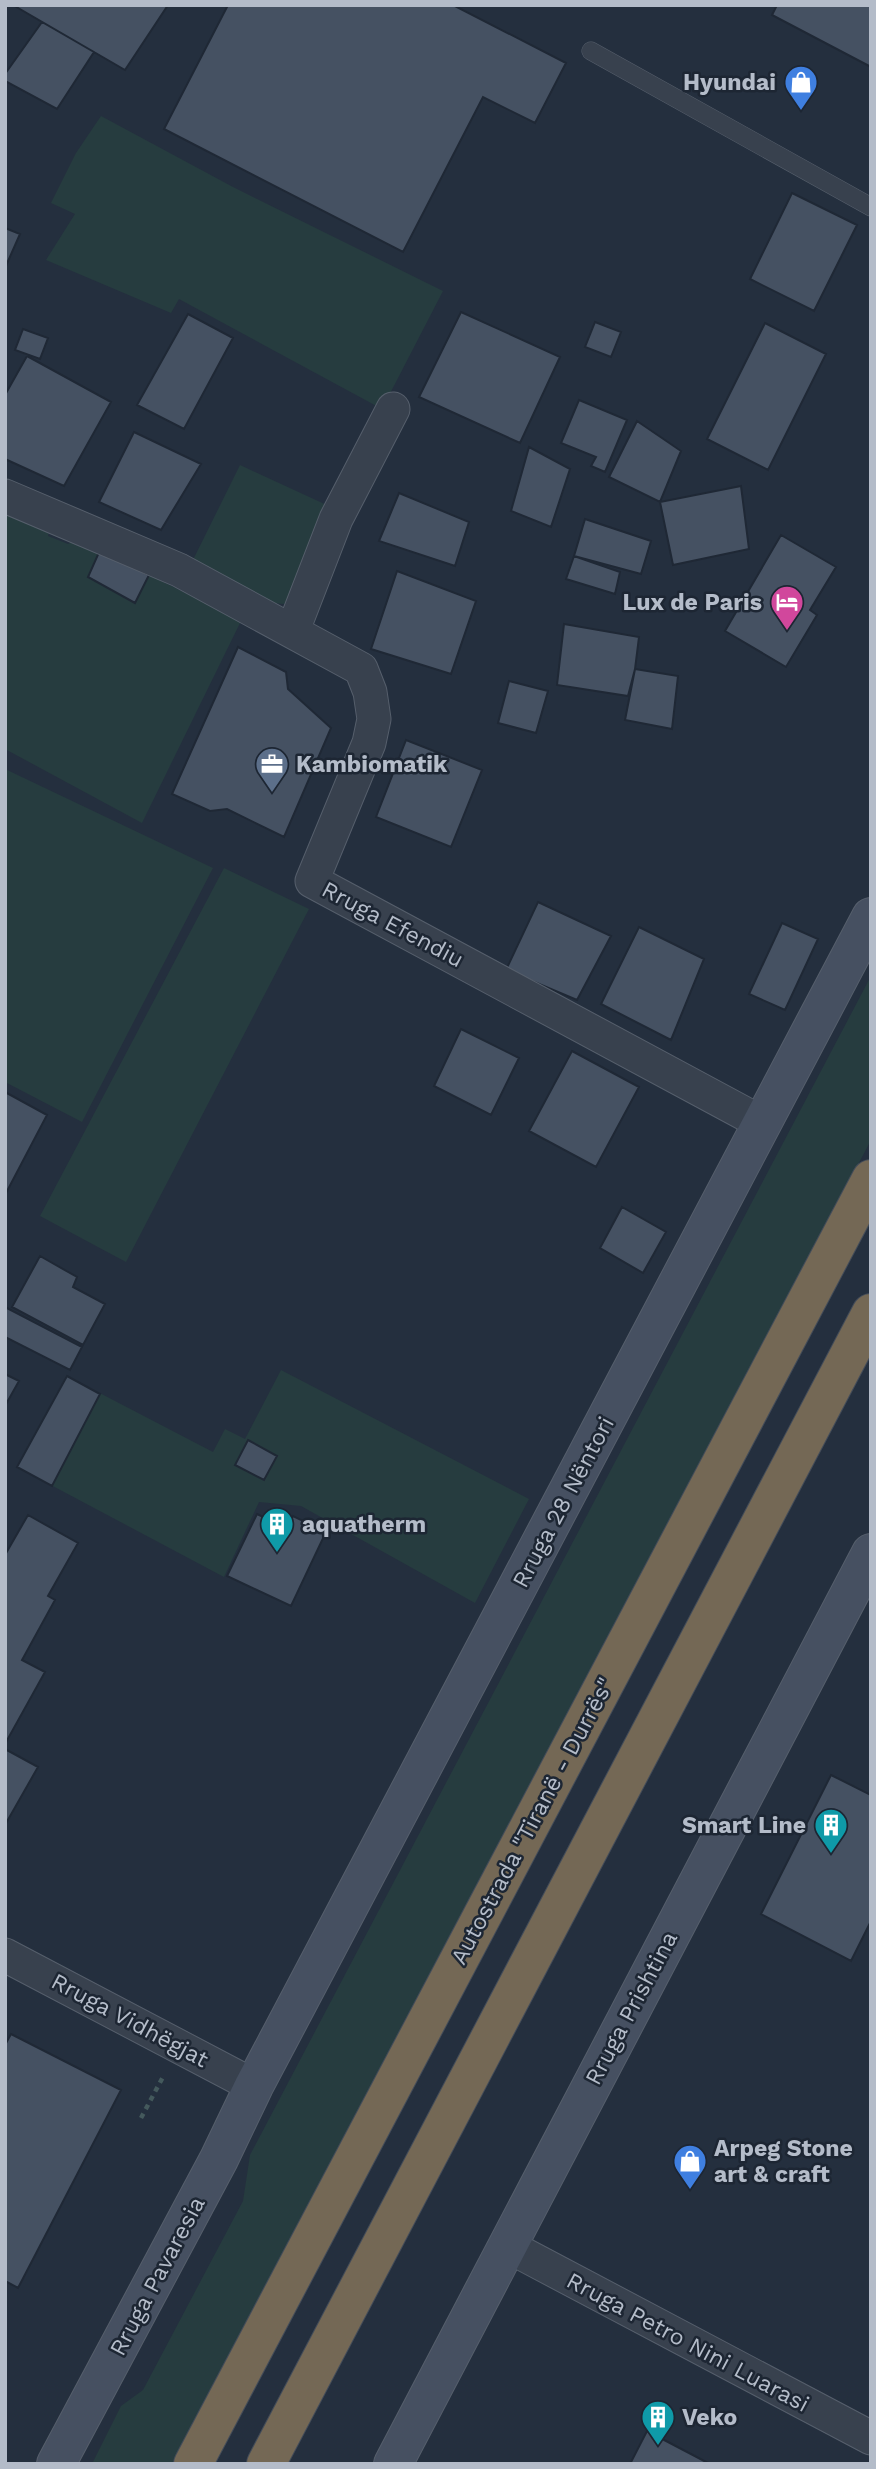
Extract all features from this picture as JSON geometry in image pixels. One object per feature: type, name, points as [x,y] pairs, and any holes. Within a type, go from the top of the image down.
[{"type":"highway","name":"Autostrada \"Tiranë - Durrës\"","points":[[193,2464],[871,1179]]},
{"type":"highway","points":[[266,2464],[871,1312]]},
{"type":"main road","name":"Rruga 28 Nëntori","points":[[254,2086],[871,917]]},
{"type":"main road","name":"Rruga Prishtina","points":[[393,2464],[871,1553]]},
{"type":"main road","name":"Rruga Pavaresia","points":[[56,2464],[219,2159],[254,2086]]},
{"type":"street","points":[[293,630],[336,519],[393,409]]},
{"type":"street","name":"Rruga Efendiu","points":[[5,496],[179,570],[361,669],[370,692],[374,719],[369,743],[312,881],[762,1123]]},
{"type":"street","name":"Rruga Vidhëgjat","points":[[5,1955],[254,2086]]},
{"type":"street","name":"Rruga Petro Nini Luarasi","points":[[506,2245],[871,2438]]},
{"type":"lane","points":[[591,51],[871,208]]},
{"type":"path","points":[[141,2118],[179,2046]]},
{"type":"green space","points":[[101,116],[233,187],[443,291],[382,409],[179,299],[171,313],[46,260],[75,214],[51,203],[76,153]]},
{"type":"green space","points":[[240,465],[331,507],[294,601],[274,603],[190,566]]},
{"type":"green space","points":[[5,508],[50,527],[48,536],[68,544],[76,540],[100,550],[241,621],[142,823],[5,749]]},
{"type":"green space","points":[[5,769],[213,868],[82,1122],[5,1082]]},
{"type":"green space","points":[[224,868],[309,909],[126,1262],[40,1216]]},
{"type":"green space","points":[[871,976],[871,1140],[172,2464],[92,2464],[121,2406],[143,2390],[243,2201],[250,2155]]},
{"type":"green space","points":[[281,1370],[529,1499],[475,1603],[301,1506],[259,1502],[224,1577],[17,1467],[67,1376],[213,1452],[225,1429],[245,1439]]},
{"type":"building","points":[[13,5],[168,5],[125,70]]},
{"type":"building","points":[[228,5],[453,5],[566,63],[535,123],[483,97],[403,252],[164,129]]},
{"type":"building","points":[[777,5],[871,5],[871,67],[772,15]]},
{"type":"building","points":[[42,22],[94,52],[57,109],[5,81],[5,74]]},
{"type":"building","points":[[792,193],[857,225],[814,311],[750,279]]},
{"type":"building","points":[[5,228],[20,234],[5,268]]},
{"type":"building","points":[[461,312],[560,357],[520,443],[419,397]]},
{"type":"building","points":[[188,314],[233,338],[184,429],[137,405]]},
{"type":"building","points":[[595,322],[621,332],[611,357],[585,347]]},
{"type":"building","points":[[765,323],[826,354],[768,470],[707,439]]},
{"type":"building","points":[[23,329],[48,338],[40,359],[15,350]]},
{"type":"building","points":[[27,356],[111,402],[64,486],[5,459],[5,395]]},
{"type":"building","points":[[579,400],[627,420],[605,472],[591,466],[596,457],[561,443]]},
{"type":"building","points":[[637,421],[681,451],[660,502],[609,477]]},
{"type":"building","points":[[134,432],[201,464],[161,530],[99,502]]},
{"type":"building","points":[[529,447],[570,469],[551,527],[511,511]]},
{"type":"building","points":[[741,486],[749,549],[673,565],[660,502]]},
{"type":"building","points":[[399,493],[469,522],[455,566],[379,541]]},
{"type":"building","points":[[585,519],[651,541],[641,574],[574,556]]},
{"type":"building","points":[[781,535],[836,567],[810,610],[817,615],[786,667],[725,631]]},
{"type":"building","points":[[100,550],[149,575],[135,603],[88,577]]},
{"type":"building","points":[[574,556],[620,572],[615,594],[566,579]]},
{"type":"building","points":[[397,571],[476,601],[451,674],[371,649]]},
{"type":"building","points":[[564,624],[639,637],[628,696],[557,685]]},
{"type":"building","points":[[238,647],[286,672],[288,689],[331,728],[284,837],[227,809],[210,811],[172,794]]},
{"type":"building","points":[[635,669],[678,676],[672,729],[625,720]]},
{"type":"building","points":[[509,681],[548,691],[536,733],[498,723]]},
{"type":"building","points":[[406,740],[482,770],[451,847],[376,817]]},
{"type":"building","points":[[538,902],[611,936],[577,1000],[506,970]]},
{"type":"building","points":[[782,923],[818,939],[785,1010],[749,994]]},
{"type":"building","points":[[639,927],[704,959],[671,1040],[601,1004]]},
{"type":"building","points":[[461,1029],[519,1058],[491,1115],[434,1086]]},
{"type":"building","points":[[572,1051],[639,1087],[596,1167],[529,1131]]},
{"type":"building","points":[[5,1092],[47,1115],[5,1195]]},
{"type":"building","points":[[622,1207],[666,1232],[643,1273],[600,1248]]},
{"type":"building","points":[[40,1256],[77,1277],[73,1287],[105,1304],[83,1345],[12,1307]]},
{"type":"building","points":[[5,1307],[82,1347],[70,1370],[5,1337]]},
{"type":"building","points":[[5,1374],[19,1381],[5,1406]]},
{"type":"building","points":[[67,1376],[100,1394],[52,1486],[17,1467]]},
{"type":"building","points":[[248,1440],[277,1456],[264,1480],[235,1465]]},
{"type":"building","name":"aquatherm","points":[[257,1514],[287,1528],[293,1516],[326,1532],[291,1606],[227,1576]]},
{"type":"building","points":[[28,1515],[78,1543],[48,1596],[55,1600],[22,1660],[45,1672],[5,1744],[5,1555]]},
{"type":"building","points":[[5,1749],[38,1767],[5,1825]]},
{"type":"building","name":"Smart Line","points":[[831,1775],[871,1795],[871,1921],[851,1961],[761,1914]]},
{"type":"building","points":[[11,2034],[121,2090],[18,2288],[5,2281],[5,2045]]},
{"type":"building","name":"Veko","points":[[647,2431],[710,2464],[630,2464]]},
{"type":"place","name":"Hyundai","points":[[801,112]]},
{"type":"place","name":"Lux de Paris","points":[[787,632]]},
{"type":"place","name":"Kambiomatik","points":[[272,794]]},
{"type":"place","name":"aquatherm","points":[[277,1554]]},
{"type":"place","name":"Smart Line","points":[[831,1855]]},
{"type":"place","name":"Arpeg Stone art & craft","points":[[690,2191]]},
{"type":"place","name":"Veko","points":[[658,2447]]}]
